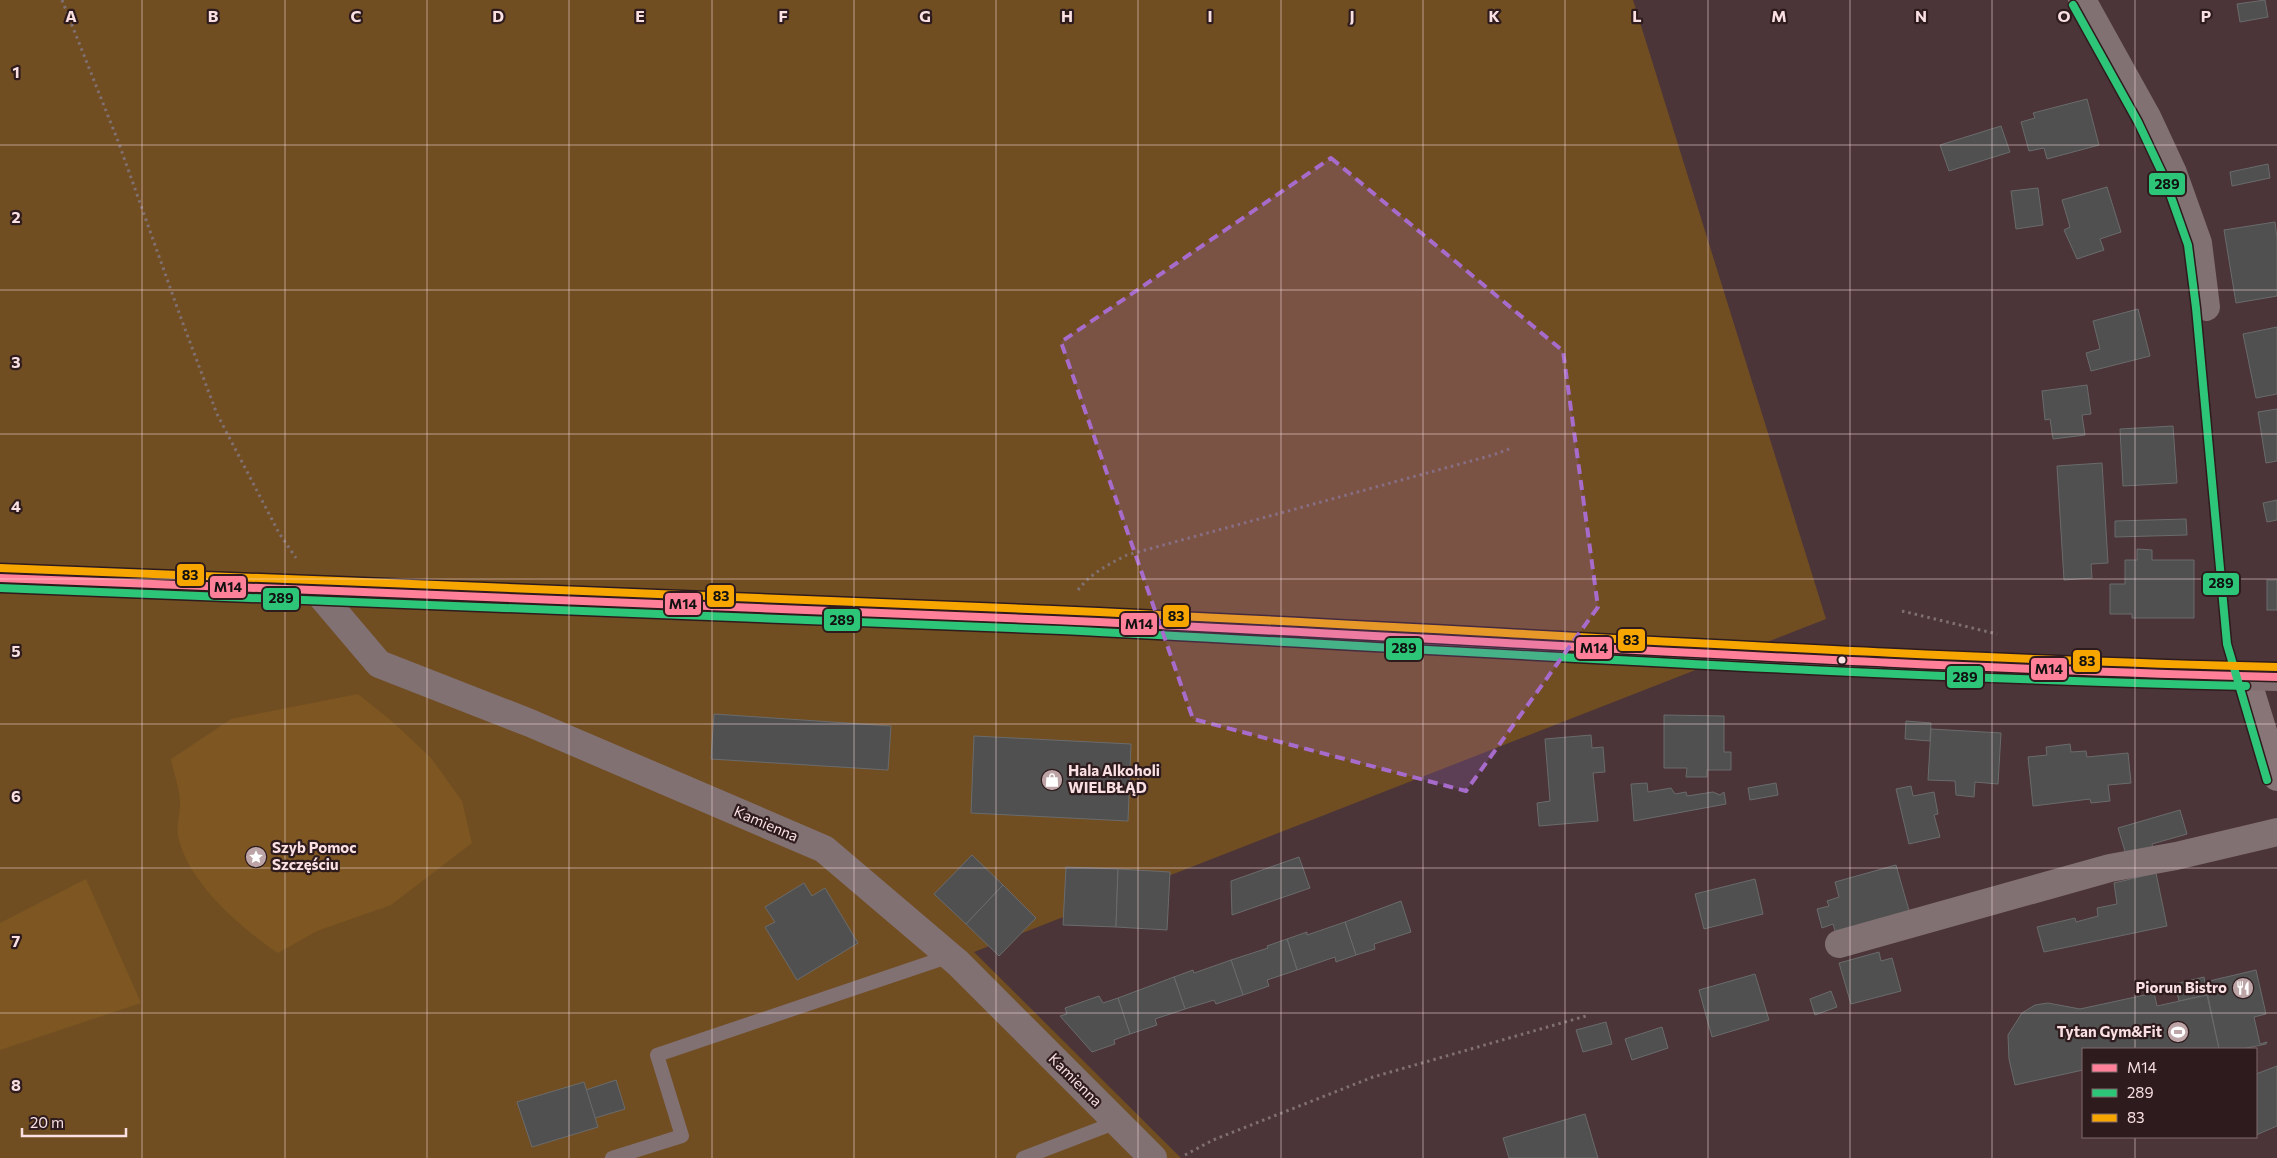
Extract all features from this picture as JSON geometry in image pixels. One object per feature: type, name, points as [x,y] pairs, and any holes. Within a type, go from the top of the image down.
[{"type":"main road","points":[[0,578],[1056,620],[2100,673],[2277,677]]},
{"type":"street","points":[[2082,0],[2147,117],[2173,173],[2198,243],[2206,308]]},
{"type":"street","name":"Kamienna","points":[[317,591],[379,664],[530,723],[824,849],[950,956],[1153,1158]]},
{"type":"street","points":[[2246,676],[2277,777]]},
{"type":"street","points":[[1839,944],[2110,868],[2176,856],[2277,832]]},
{"type":"lane","points":[[612,1158],[682,1136],[657,1055],[950,956]]},
{"type":"lane","points":[[1023,1158],[1117,1122]]},
{"type":"path","points":[[62,0],[118,141],[217,414],[280,533],[317,591]]},
{"type":"path","points":[[1056,620],[1084,582],[1102,567],[1127,555],[1493,456],[1512,448]]},
{"type":"path","points":[[1902,611],[2002,635]]},
{"type":"path","points":[[1180,1158],[1213,1140],[1373,1077],[1586,1016]]},
{"type":"highlighted area","points":[[1331,158],[1563,351],[1598,607],[1466,791],[1193,719],[1061,342]]},
{"type":"shaded area","points":[[0,0],[1633,0],[1826,619],[974,952],[1181,1158],[0,1158]]},
{"type":"shaded area","points":[[358,694],[394,723],[431,758],[462,801],[472,843],[391,905],[317,931],[278,953],[232,917],[203,886],[192,869],[183,852],[178,835],[180,801],[171,759],[231,719]]},
{"type":"shaded area","points":[[86,879],[141,1003],[0,1050],[0,923]]},
{"type":"building","points":[[2265,0],[2268,17],[2240,22],[2237,4]]},
{"type":"building","points":[[2087,99],[2099,145],[2047,159],[2044,148],[2029,151],[2021,122],[2035,118],[2033,113]]},
{"type":"building","points":[[2001,126],[2010,152],[1949,171],[1940,145]]},
{"type":"building","points":[[2268,164],[2270,178],[2232,186],[2230,172]]},
{"type":"building","points":[[2107,187],[2121,232],[2100,239],[2104,250],[2077,259],[2064,230],[2070,227],[2062,200]]},
{"type":"building","points":[[2038,188],[2043,225],[2016,229],[2011,191]]},
{"type":"building","points":[[2275,222],[2277,238],[2277,296],[2236,303],[2224,230]]},
{"type":"building","points":[[2138,309],[2150,356],[2091,371],[2086,353],[2100,349],[2093,321]]},
{"type":"building","points":[[2277,327],[2277,394],[2256,398],[2243,334]]},
{"type":"building","points":[[2087,385],[2091,414],[2082,415],[2085,435],[2053,439],[2050,419],[2045,420],[2042,391]]},
{"type":"building","points":[[2277,409],[2277,461],[2266,463],[2258,412]]},
{"type":"building","points":[[2173,426],[2177,483],[2123,486],[2120,429]]},
{"type":"building","points":[[2102,463],[2108,563],[2091,564],[2092,578],[2064,580],[2057,466]]},
{"type":"building","points":[[2277,500],[2277,520],[2267,522],[2263,503]]},
{"type":"building","points":[[2186,519],[2187,535],[2115,537],[2115,521]]},
{"type":"building","points":[[2137,549],[2152,550],[2152,560],[2194,560],[2194,618],[2132,618],[2132,614],[2110,614],[2110,584],[2125,584],[2125,560],[2137,560]]},
{"type":"building","points":[[2267,580],[2277,580],[2277,610],[2267,610]]},
{"type":"building","points":[[714,714],[891,726],[888,770],[711,759]]},
{"type":"building","points":[[1664,715],[1724,716],[1724,752],[1731,752],[1731,770],[1707,770],[1707,777],[1686,777],[1687,768],[1664,768]]},
{"type":"building","points":[[1906,721],[1931,723],[1930,741],[1905,739]]},
{"type":"building","points":[[1931,729],[2001,733],[1998,784],[1975,782],[1974,797],[1956,795],[1955,781],[1928,780]]},
{"type":"building","points":[[1591,735],[1592,748],[1603,747],[1605,772],[1593,773],[1598,821],[1539,826],[1537,803],[1550,801],[1545,739]]},
{"type":"building","points":[[974,736],[1131,744],[1128,821],[971,813]]},
{"type":"building","points":[[2070,744],[2071,752],[2086,751],[2087,757],[2128,753],[2131,783],[2108,785],[2110,801],[2091,803],[2090,799],[2033,806],[2028,757],[2047,755],[2046,747]]},
{"type":"building","points":[[1647,783],[1648,792],[1671,788],[1675,794],[1686,792],[1687,796],[1713,792],[1720,795],[1724,792],[1726,804],[1634,821],[1631,784]]},
{"type":"building","points":[[1776,783],[1778,795],[1750,800],[1748,788]]},
{"type":"building","points":[[1911,786],[1913,796],[1934,792],[1938,814],[1934,815],[1940,837],[1909,844],[1896,789]]},
{"type":"building","points":[[2180,810],[2187,834],[2152,844],[2154,851],[2127,858],[2118,828]]},
{"type":"building","points":[[972,855],[1003,885],[966,924],[934,894]]},
{"type":"building","points":[[1299,857],[1310,888],[1232,915],[1231,881]]},
{"type":"building","points":[[1896,865],[1910,914],[1836,934],[1833,924],[1822,928],[1817,909],[1829,906],[1827,901],[1839,897],[1835,882]]},
{"type":"building","points":[[1066,867],[1118,869],[1116,927],[1063,925]]},
{"type":"building","points":[[1118,869],[1170,872],[1167,930],[1116,927]]},
{"type":"building","points":[[2156,873],[2167,926],[2044,952],[2037,927],[2075,918],[2076,922],[2098,916],[2097,908],[2117,904],[2114,883]]},
{"type":"building","points":[[1755,879],[1763,914],[1704,929],[1695,894]]},
{"type":"building","points":[[804,883],[812,896],[825,888],[858,943],[797,980],[765,927],[775,922],[765,907]]},
{"type":"building","points":[[1003,885],[1036,918],[999,956],[966,924]]},
{"type":"building","points":[[1401,901],[1411,932],[1374,944],[1375,949],[1356,955],[1345,922]]},
{"type":"building","points":[[1345,922],[1356,955],[1336,962],[1335,957],[1297,970],[1287,939],[1307,932],[1307,935]]},
{"type":"building","points":[[1287,939],[1297,970],[1267,980],[1269,986],[1243,995],[1231,960],[1268,948],[1267,946]]},
{"type":"building","points":[[1879,952],[1881,961],[1892,958],[1901,991],[1851,1004],[1839,963]]},
{"type":"building","points":[[1231,960],[1243,995],[1216,1004],[1214,1000],[1185,1009],[1174,977],[1193,970],[1194,973]]},
{"type":"building","points":[[2256,970],[2266,1014],[2254,1017],[2260,1044],[2267,1042],[2266,1044],[2247,1048],[2219,1048],[2205,982]]},
{"type":"building","points":[[1755,974],[1769,1020],[1712,1037],[1699,990]]},
{"type":"building","points":[[1174,977],[1185,1009],[1155,1019],[1157,1025],[1130,1034],[1118,998]]},
{"type":"building","points":[[2204,977],[2207,995],[2179,1001],[2175,984]]},
{"type":"building","points":[[1831,991],[1837,1007],[1815,1015],[1810,999]]},
{"type":"building","points":[[2154,993],[2157,1006],[2207,995],[2219,1048],[2082,1048],[2082,1070],[2015,1085],[2009,1059],[2008,1035],[2022,1013],[2035,1005],[2048,1003],[2080,1009]]},
{"type":"building","points":[[1099,996],[1103,1003],[1118,998],[1130,1034],[1114,1040],[1115,1044],[1092,1052],[1060,1016],[1067,1014],[1065,1008]]},
{"type":"building","points":[[1606,1022],[1612,1044],[1583,1052],[1576,1030]]},
{"type":"building","points":[[1662,1027],[1668,1048],[1632,1060],[1625,1039]]},
{"type":"building","points":[[2277,1066],[2277,1126],[2257,1135],[2257,1074]]},
{"type":"building","points":[[616,1080],[625,1109],[595,1118],[586,1090]]},
{"type":"building","points":[[584,1082],[598,1127],[532,1147],[517,1102]]},
{"type":"building","points":[[1585,1114],[1598,1158],[1509,1158],[1503,1138]]},
{"type":"transit line","name":"289","points":[[2073,5],[2138,122],[2164,177],[2188,245],[2196,308],[2227,644],[2267,780]]},
{"type":"transit line","name":"83","points":[[0,568],[921,604],[1818,649],[2277,667]]},
{"type":"transit line","name":"M14","points":[[0,578],[921,614],[1818,659],[2277,677]]},
{"type":"transit line","name":"289","points":[[0,588],[929,624],[1802,670],[2246,686]]},
{"type":"place","name":"Hala Alkoholi WIELBŁĄD","points":[[1052,780]]},
{"type":"place","name":"Szyb Pomoc Szczęściu","points":[[256,857]]},
{"type":"place","name":"Piorun Bistro","points":[[2243,988]]},
{"type":"place","name":"Tytan Gym&Fit","points":[[2178,1032]]}]
